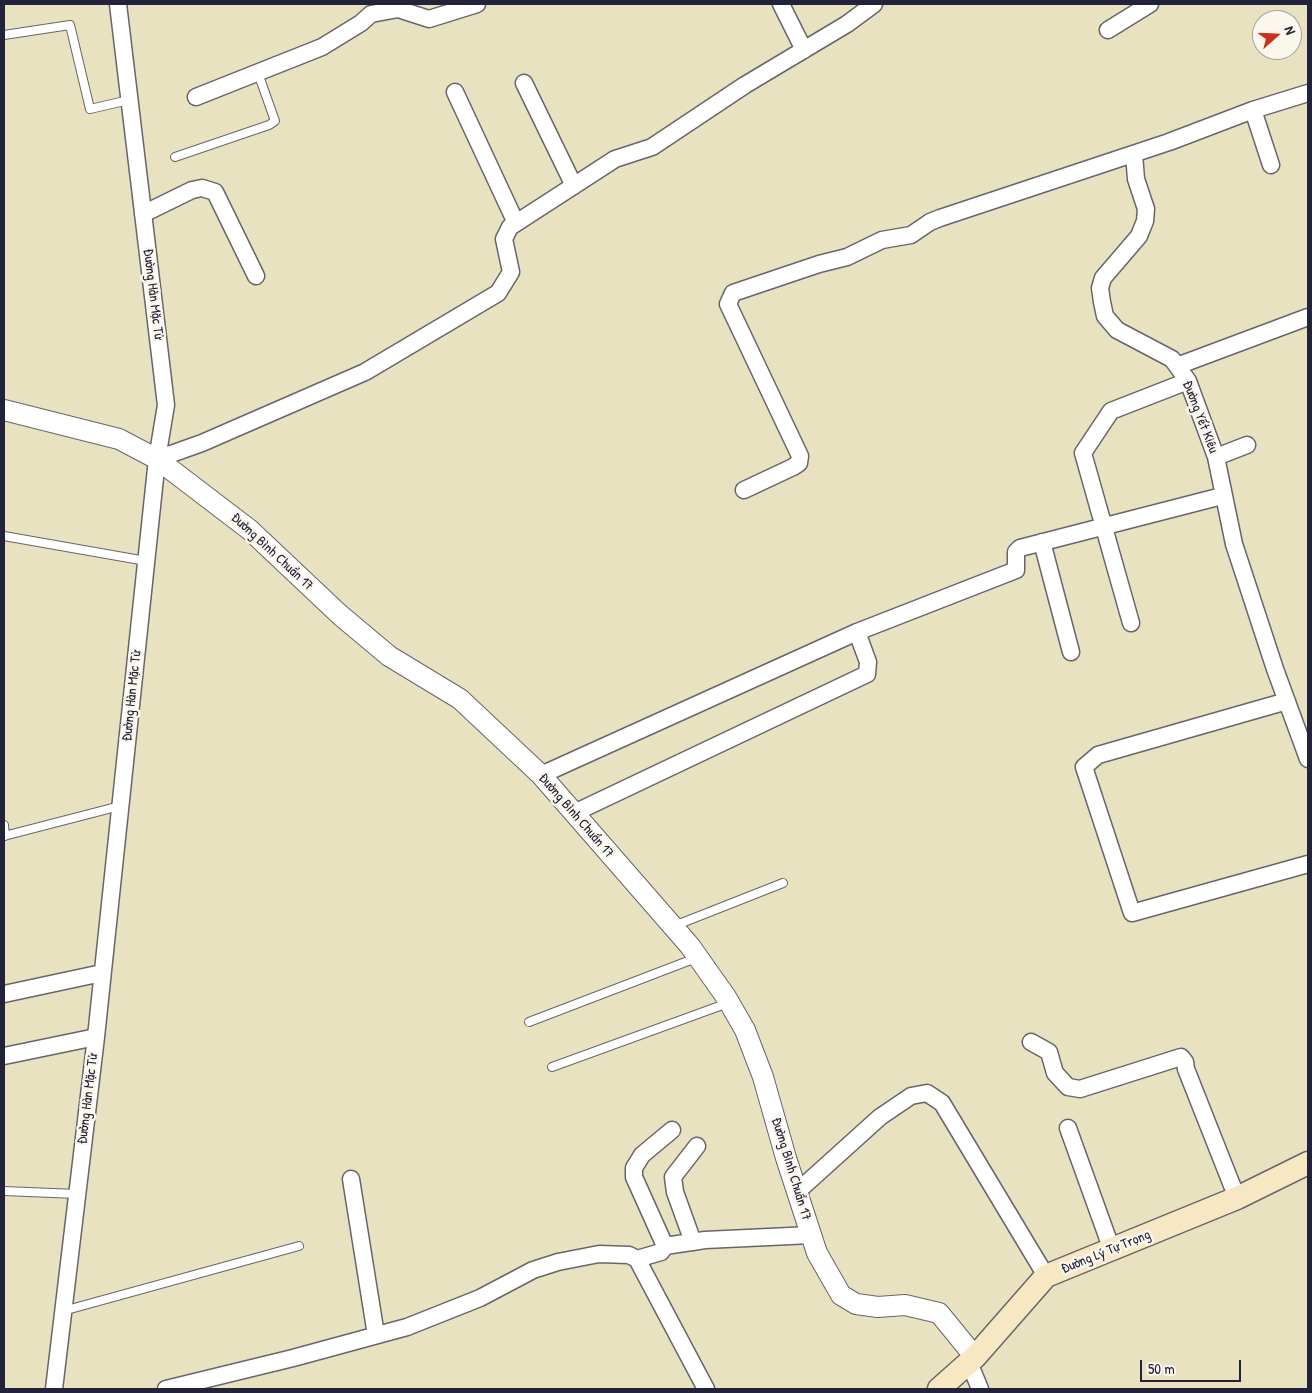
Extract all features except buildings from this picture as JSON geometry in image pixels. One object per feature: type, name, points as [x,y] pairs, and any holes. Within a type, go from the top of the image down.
[{"type":"main road","name":"Đường Lý Tự Trọng","points":[[939,1389],[972,1359],[1046,1276],[1238,1198],[1308,1163]]},
{"type":"street","name":"Đường Hàn Mặc Tử","points":[[54,1389],[96,1036],[157,459],[166,404],[118,4]]},
{"type":"street","points":[[196,97],[322,47],[361,23],[371,14],[398,9],[429,19],[476,4]]},
{"type":"street","points":[[781,4],[804,50]]},
{"type":"street","points":[[157,459],[202,443],[365,372],[498,293],[511,272],[504,239],[510,227],[615,159],[652,147],[738,89],[847,24],[872,4]]},
{"type":"street","points":[[1108,30],[1150,4]]},
{"type":"street","points":[[524,83],[574,186]]},
{"type":"street","points":[[455,92],[516,223]]},
{"type":"street","points":[[744,490],[793,467],[799,463],[800,456],[728,304],[734,293],[819,264],[847,257],[882,240],[911,235],[935,220],[1134,154],[1253,110],[1308,93]]},
{"type":"street","points":[[1253,110],[1271,165]]},
{"type":"street","name":"Đường Yết Kiêu","points":[[1134,154],[1136,179],[1146,209],[1145,221],[1140,236],[1104,278],[1100,288],[1105,316],[1117,330],[1172,359],[1188,381],[1216,457],[1222,496],[1234,544],[1286,701],[1308,759]]},
{"type":"street","points":[[143,214],[192,190],[202,188],[215,192],[256,276]]},
{"type":"street","points":[[1177,366],[1308,317]]},
{"type":"street","points":[[1131,623],[1084,453],[1111,411],[1188,381]]},
{"type":"street","name":"Đường Bình Chuẩn 17","points":[[4,410],[119,439],[157,459],[250,530],[333,608],[389,656],[460,699],[541,775],[698,957],[745,1030],[756,1058],[811,1235],[824,1267],[841,1296],[856,1304],[878,1307],[905,1305],[940,1313],[972,1359]]},
{"type":"street","points":[[1216,457],[1247,444]]},
{"type":"street","points":[[541,775],[857,632],[1016,570],[1016,552],[1020,548],[1105,524],[1222,496]]},
{"type":"street","points":[[1042,542],[1071,652]]},
{"type":"street","points":[[574,813],[867,674],[868,662],[857,632]]},
{"type":"street","points":[[1286,701],[1098,755],[1084,767],[1132,913],[1308,864]]},
{"type":"street","points":[[4,994],[102,973]]},
{"type":"street","points":[[4,1056],[96,1036]]},
{"type":"street","points":[[1031,1042],[1049,1052],[1055,1072],[1068,1087],[1080,1089],[1181,1058],[1185,1062],[1186,1069],[1238,1198]]},
{"type":"street","points":[[798,1191],[880,1117],[911,1096],[927,1093],[942,1103],[1046,1276]]},
{"type":"street","points":[[1068,1128],[1112,1250]]},
{"type":"street","points":[[665,1246],[634,1177],[634,1168],[642,1155],[672,1130]]},
{"type":"street","points":[[694,1242],[675,1192],[672,1176],[697,1146]]},
{"type":"street","points":[[351,1180],[376,1335]]},
{"type":"street","points":[[665,1246],[694,1242],[811,1235]]},
{"type":"street","points":[[637,1259],[662,1252],[665,1246]]},
{"type":"street","points":[[166,1389],[293,1358],[376,1335],[452,1310],[533,1270],[558,1262],[599,1254],[628,1255],[637,1259],[706,1389]]},
{"type":"street","points":[[972,1359],[980,1389]]},
{"type":"lane","points":[[4,35],[70,25],[90,109],[129,100]]},
{"type":"lane","points":[[175,157],[269,125],[275,121],[258,73]]},
{"type":"lane","points":[[4,536],[146,561]]},
{"type":"lane","points":[[4,825],[4,836],[120,806]]},
{"type":"lane","points":[[672,926],[783,883]]},
{"type":"lane","points":[[529,1022],[698,957]]},
{"type":"lane","points":[[552,1067],[729,1003]]},
{"type":"lane","points":[[4,1191],[77,1194]]},
{"type":"lane","points":[[64,1311],[300,1246]]}]
